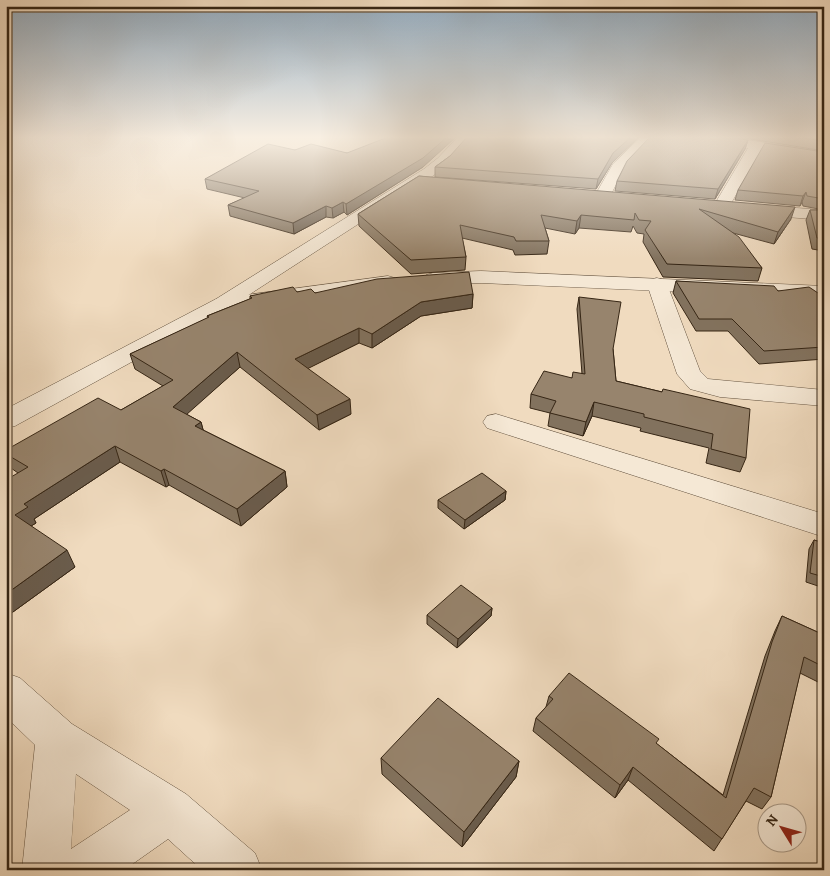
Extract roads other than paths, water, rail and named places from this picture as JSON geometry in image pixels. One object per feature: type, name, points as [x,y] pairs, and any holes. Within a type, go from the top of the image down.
[{"type":"street","points":[[6,420],[223,303],[420,178]]},
{"type":"street","points":[[602,197],[612,178]]},
{"type":"street","points":[[721,207],[738,178]]},
{"type":"street","points":[[416,181],[444,183]]},
{"type":"street","points":[[584,196],[620,199]]},
{"type":"street","points":[[703,206],[824,215]]},
{"type":"street","points":[[223,303],[342,286],[410,280],[481,277],[824,292]]},
{"type":"street","points":[[657,284],[689,374],[699,384],[720,389],[824,398]]},
{"type":"street","points":[[496,422],[824,526]]},
{"type":"street","points":[[6,691],[57,738],[170,810],[238,870]]},
{"type":"street","points":[[46,870],[57,738]]},
{"type":"street","points":[[83,870],[170,810]]}]
